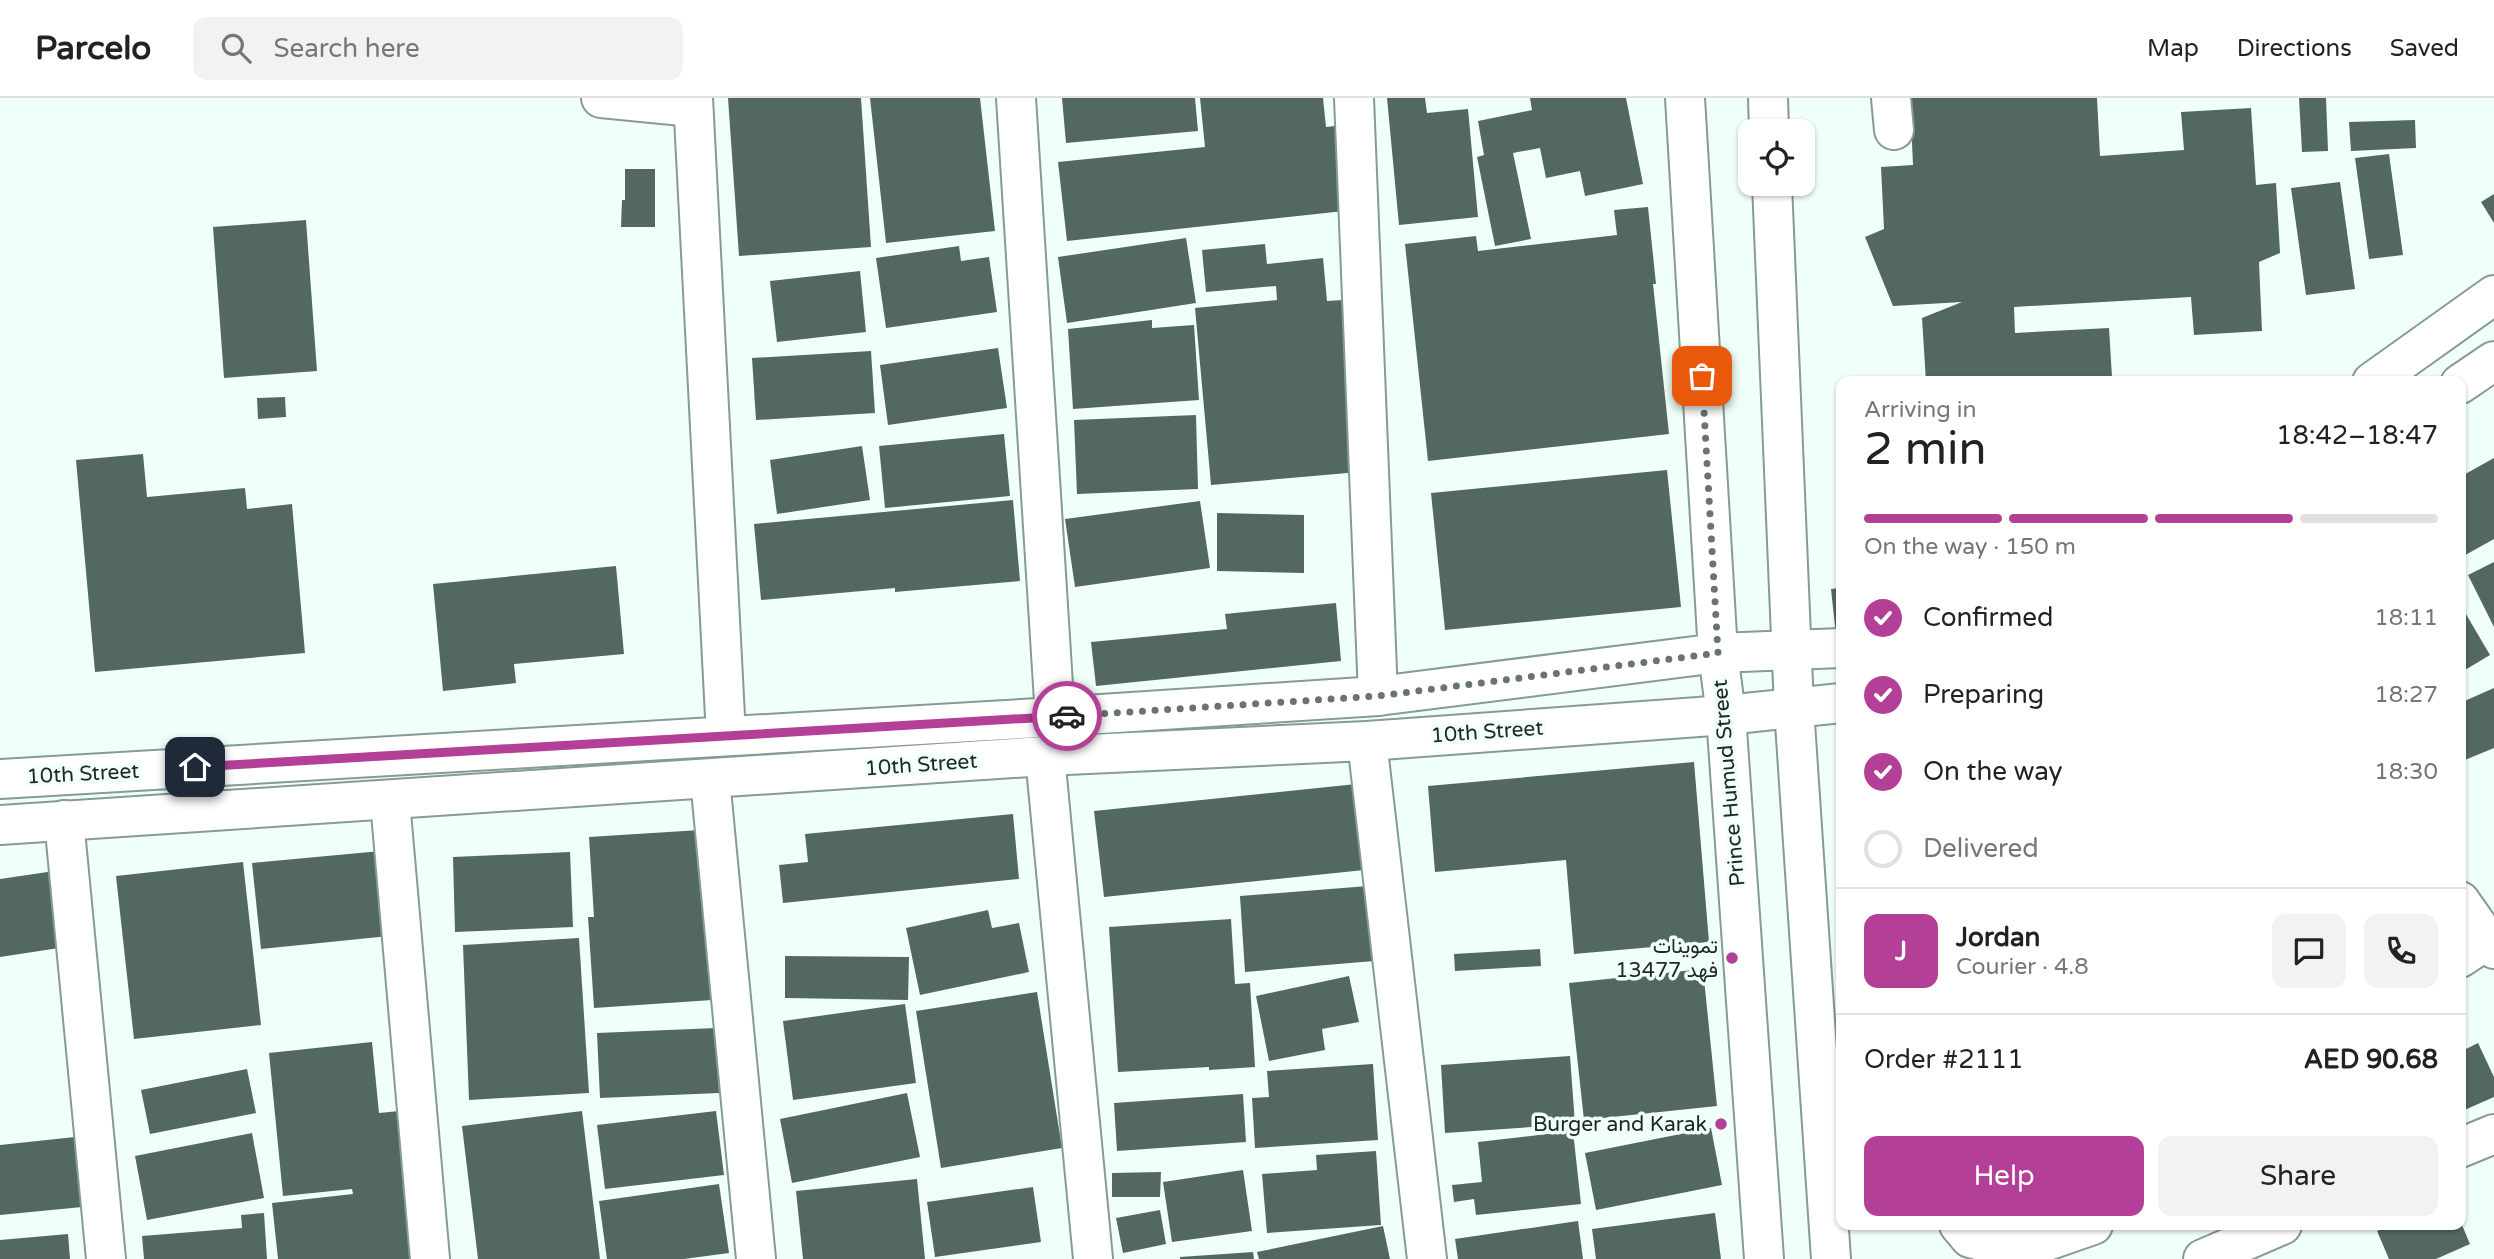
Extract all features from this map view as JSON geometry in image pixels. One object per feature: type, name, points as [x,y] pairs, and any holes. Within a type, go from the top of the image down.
[{"type":"street","points":[[601,98],[693,103],[726,736]]},
{"type":"street","points":[[1016,98],[1055,717]]},
{"type":"street","points":[[1354,98],[1378,696]]},
{"type":"street","name":"Prince Humud Street","points":[[1685,98],[1718,653],[1726,715],[1764,1259]]},
{"type":"street","points":[[1768,98],[1769,119]]},
{"type":"street","points":[[1773,196],[1794,708],[1831,1259]]},
{"type":"street","points":[[2380,376],[2494,295]]},
{"type":"street","points":[[2466,380],[2494,361]]},
{"type":"street","name":"10th Street","points":[[0,779],[1378,696],[1718,653],[1836,648]]},
{"type":"street","name":"10th Street","points":[[0,825],[1045,757],[1367,741],[1726,715],[1836,704]]},
{"type":"street","points":[[1367,741],[1427,1259]]},
{"type":"street","points":[[1045,757],[1093,1259]]},
{"type":"street","points":[[710,779],[755,1259]]},
{"type":"street","points":[[390,801],[430,1259]]},
{"type":"street","points":[[64,820],[106,1259]]},
{"type":"street","points":[[2466,915],[2481,949]]},
{"type":"street","points":[[2466,1146],[2494,1134]]},
{"type":"street","points":[[1963,1230],[1970,1238],[2003,1247],[2044,1242],[2079,1230]]},
{"type":"street","points":[[2203,1259],[2270,1230]]},
{"type":"building","points":[[728,98],[861,98],[871,247],[739,256]]},
{"type":"building","points":[[870,98],[980,98],[995,231],[886,243]]},
{"type":"building","points":[[1062,98],[1195,98],[1198,131],[1066,143]]},
{"type":"building","points":[[1200,98],[1323,98],[1326,127],[1335,126],[1344,211],[1067,241],[1058,162],[1205,147]]},
{"type":"building","points":[[1387,98],[1425,98],[1427,113],[1468,109],[1478,217],[1399,225]]},
{"type":"building","points":[[1530,98],[1626,98],[1643,184],[1585,196],[1580,171],[1546,178],[1540,148],[1513,153],[1531,239],[1495,246],[1477,157],[1484,155],[1478,121],[1532,110]]},
{"type":"building","points":[[1910,98],[2097,98],[2100,156],[2184,150],[2181,112],[2251,108],[2256,185],[2276,183],[2280,253],[2259,262],[2262,331],[2194,335],[2191,297],[2014,307],[2015,333],[2109,328],[2112,376],[1926,376],[1922,318],[1962,302],[1893,306],[1865,237],[1884,229],[1881,167],[1913,165]]},
{"type":"building","points":[[2299,98],[2326,98],[2328,151],[2302,152]]},
{"type":"building","points":[[2415,120],[2416,148],[2351,151],[2349,122]]},
{"type":"building","points":[[2389,154],[2403,255],[2369,259],[2355,158]]},
{"type":"building","points":[[625,169],[655,169],[655,227],[621,227],[622,200],[625,200]]},
{"type":"building","points":[[2340,182],[2355,289],[2306,295],[2291,188]]},
{"type":"building","points":[[2494,194],[2494,223],[2481,202]]},
{"type":"building","points":[[1648,207],[1656,284],[1653,284],[1669,434],[1428,461],[1405,244],[1476,236],[1478,251],[1617,235],[1614,210]]},
{"type":"building","points":[[306,220],[317,371],[224,378],[213,227]]},
{"type":"building","points":[[1186,238],[1196,303],[1067,323],[1058,257]]},
{"type":"building","points":[[1265,244],[1267,264],[1323,258],[1327,301],[1343,300],[1359,472],[1211,485],[1195,308],[1277,300],[1276,286],[1206,292],[1202,250]]},
{"type":"building","points":[[959,246],[961,261],[989,257],[997,312],[886,328],[876,258]]},
{"type":"building","points":[[860,271],[866,332],[777,342],[770,281]]},
{"type":"building","points":[[1152,320],[1152,328],[1194,325],[1199,400],[1073,409],[1068,329]]},
{"type":"building","points":[[998,348],[1007,408],[888,425],[880,365]]},
{"type":"building","points":[[871,351],[875,413],[756,420],[752,358]]},
{"type":"building","points":[[285,397],[286,417],[258,419],[257,398]]},
{"type":"building","points":[[1196,415],[1198,489],[1077,494],[1074,420]]},
{"type":"building","points":[[1004,434],[1010,496],[885,508],[879,446]]},
{"type":"building","points":[[862,446],[870,500],[777,514],[770,460]]},
{"type":"building","points":[[143,454],[147,497],[245,488],[247,509],[292,504],[305,653],[95,672],[76,460]]},
{"type":"building","points":[[2494,458],[2494,539],[2466,555],[2466,474]]},
{"type":"building","points":[[1667,470],[1681,607],[1445,630],[1431,493]]},
{"type":"building","points":[[1013,500],[1020,581],[895,592],[895,588],[761,600],[754,524]]},
{"type":"building","points":[[1200,501],[1210,568],[1075,587],[1065,519]]},
{"type":"building","points":[[1217,513],[1304,515],[1304,573],[1217,571]]},
{"type":"building","points":[[2494,562],[2494,627],[2468,575]]},
{"type":"building","points":[[616,566],[624,654],[514,664],[516,683],[443,691],[433,584]]},
{"type":"building","points":[[1836,588],[1836,635],[1831,589]]},
{"type":"building","points":[[1336,603],[1341,661],[1096,686],[1091,642],[1227,629],[1225,614]]},
{"type":"building","points":[[2466,614],[2490,655],[2466,669]]},
{"type":"building","points":[[2494,688],[2494,748],[2466,760],[2466,700]]},
{"type":"building","points":[[1694,762],[1709,942],[1574,954],[1566,860],[1435,872],[1428,786]]},
{"type":"building","points":[[1366,783],[1374,869],[1104,897],[1094,811]]},
{"type":"building","points":[[1013,814],[1019,879],[783,903],[779,865],[808,862],[805,834]]},
{"type":"building","points":[[716,829],[727,999],[594,1008],[588,917],[594,917],[589,837]]},
{"type":"building","points":[[381,851],[389,936],[261,949],[252,863]]},
{"type":"building","points":[[570,852],[573,927],[455,932],[453,857]]},
{"type":"building","points":[[243,862],[261,1025],[134,1039],[116,876]]},
{"type":"building","points":[[61,870],[72,946],[0,957],[0,879]]},
{"type":"building","points":[[1368,886],[1374,961],[1245,972],[1240,896]]},
{"type":"building","points":[[988,910],[992,928],[1019,923],[1029,972],[920,995],[906,928]]},
{"type":"building","points":[[1231,919],[1235,984],[1250,983],[1255,1067],[1118,1072],[1109,927]]},
{"type":"building","points":[[579,938],[589,1093],[469,1100],[463,945]]},
{"type":"building","points":[[1540,949],[1541,966],[1455,971],[1454,954]]},
{"type":"building","points":[[785,956],[909,957],[908,1000],[785,998]]},
{"type":"building","points":[[1703,969],[1717,1106],[1584,1120],[1569,983]]},
{"type":"building","points":[[1349,976],[1359,1022],[1322,1029],[1325,1050],[1269,1061],[1256,996]]},
{"type":"building","points":[[1037,992],[1062,1148],[941,1168],[916,1011]]},
{"type":"building","points":[[905,1004],[916,1083],[793,1100],[783,1021]]},
{"type":"building","points":[[716,1028],[719,1093],[600,1098],[597,1033]]},
{"type":"building","points":[[372,1042],[379,1113],[410,1110],[420,1259],[278,1259],[272,1203],[353,1194],[352,1189],[283,1196],[269,1053]]},
{"type":"building","points":[[2478,1043],[2494,1077],[2494,1097],[2466,1109],[2466,1049]]},
{"type":"building","points":[[1570,1056],[1575,1124],[1445,1133],[1441,1065]]},
{"type":"building","points":[[1373,1064],[1378,1140],[1255,1148],[1252,1098],[1269,1097],[1267,1071]]},
{"type":"building","points":[[247,1069],[256,1113],[150,1134],[141,1090]]},
{"type":"building","points":[[907,1093],[920,1157],[792,1183],[780,1119]]},
{"type":"building","points":[[1243,1094],[1246,1142],[1117,1151],[1114,1103]]},
{"type":"building","points":[[582,1111],[600,1259],[478,1259],[462,1126]]},
{"type":"building","points":[[716,1111],[724,1175],[605,1189],[597,1125]]},
{"type":"building","points":[[1711,1128],[1722,1185],[1596,1210],[1585,1153]]},
{"type":"building","points":[[1573,1131],[1581,1204],[1476,1215],[1474,1199],[1454,1202],[1452,1185],[1482,1182],[1478,1142]]},
{"type":"building","points":[[252,1133],[264,1198],[147,1220],[135,1156]]},
{"type":"building","points":[[75,1137],[82,1207],[0,1215],[0,1145]]},
{"type":"building","points":[[1376,1151],[1381,1225],[1267,1233],[1262,1174],[1317,1170],[1316,1155]]},
{"type":"building","points":[[1243,1170],[1252,1231],[1172,1242],[1163,1182]]},
{"type":"building","points":[[1161,1172],[1160,1197],[1112,1197],[1112,1173]]},
{"type":"building","points":[[917,1179],[925,1259],[803,1259],[796,1191]]},
{"type":"building","points":[[719,1184],[729,1253],[684,1259],[607,1259],[599,1201]]},
{"type":"building","points":[[1033,1187],[1041,1242],[935,1257],[927,1202]]},
{"type":"building","points":[[1160,1210],[1166,1244],[1123,1253],[1116,1218]]},
{"type":"building","points":[[264,1213],[267,1259],[144,1259],[142,1236],[242,1228],[241,1215]]},
{"type":"building","points":[[1715,1213],[1721,1259],[1596,1259],[1592,1229]]},
{"type":"building","points":[[1578,1221],[1583,1259],[1458,1259],[1455,1239]]},
{"type":"building","points":[[1383,1226],[1390,1259],[1259,1259],[1257,1252]]},
{"type":"building","points":[[2464,1230],[2470,1244],[2436,1259],[2389,1259],[2377,1231]]},
{"type":"building","points":[[68,1234],[70,1259],[0,1259],[0,1240]]},
{"type":"building","points":[[1253,1252],[1254,1259],[1180,1259],[1180,1257]]},
{"type":"way so far","points":[[1067,716],[1378,696],[1718,653],[1702,376]]},
{"type":"place","name":"تموينات فهد 13477","points":[[1732,958]]},
{"type":"place","name":"Burger and Karak","points":[[1721,1124]]},
{"type":"route","points":[[195,767],[1067,716]]}]
